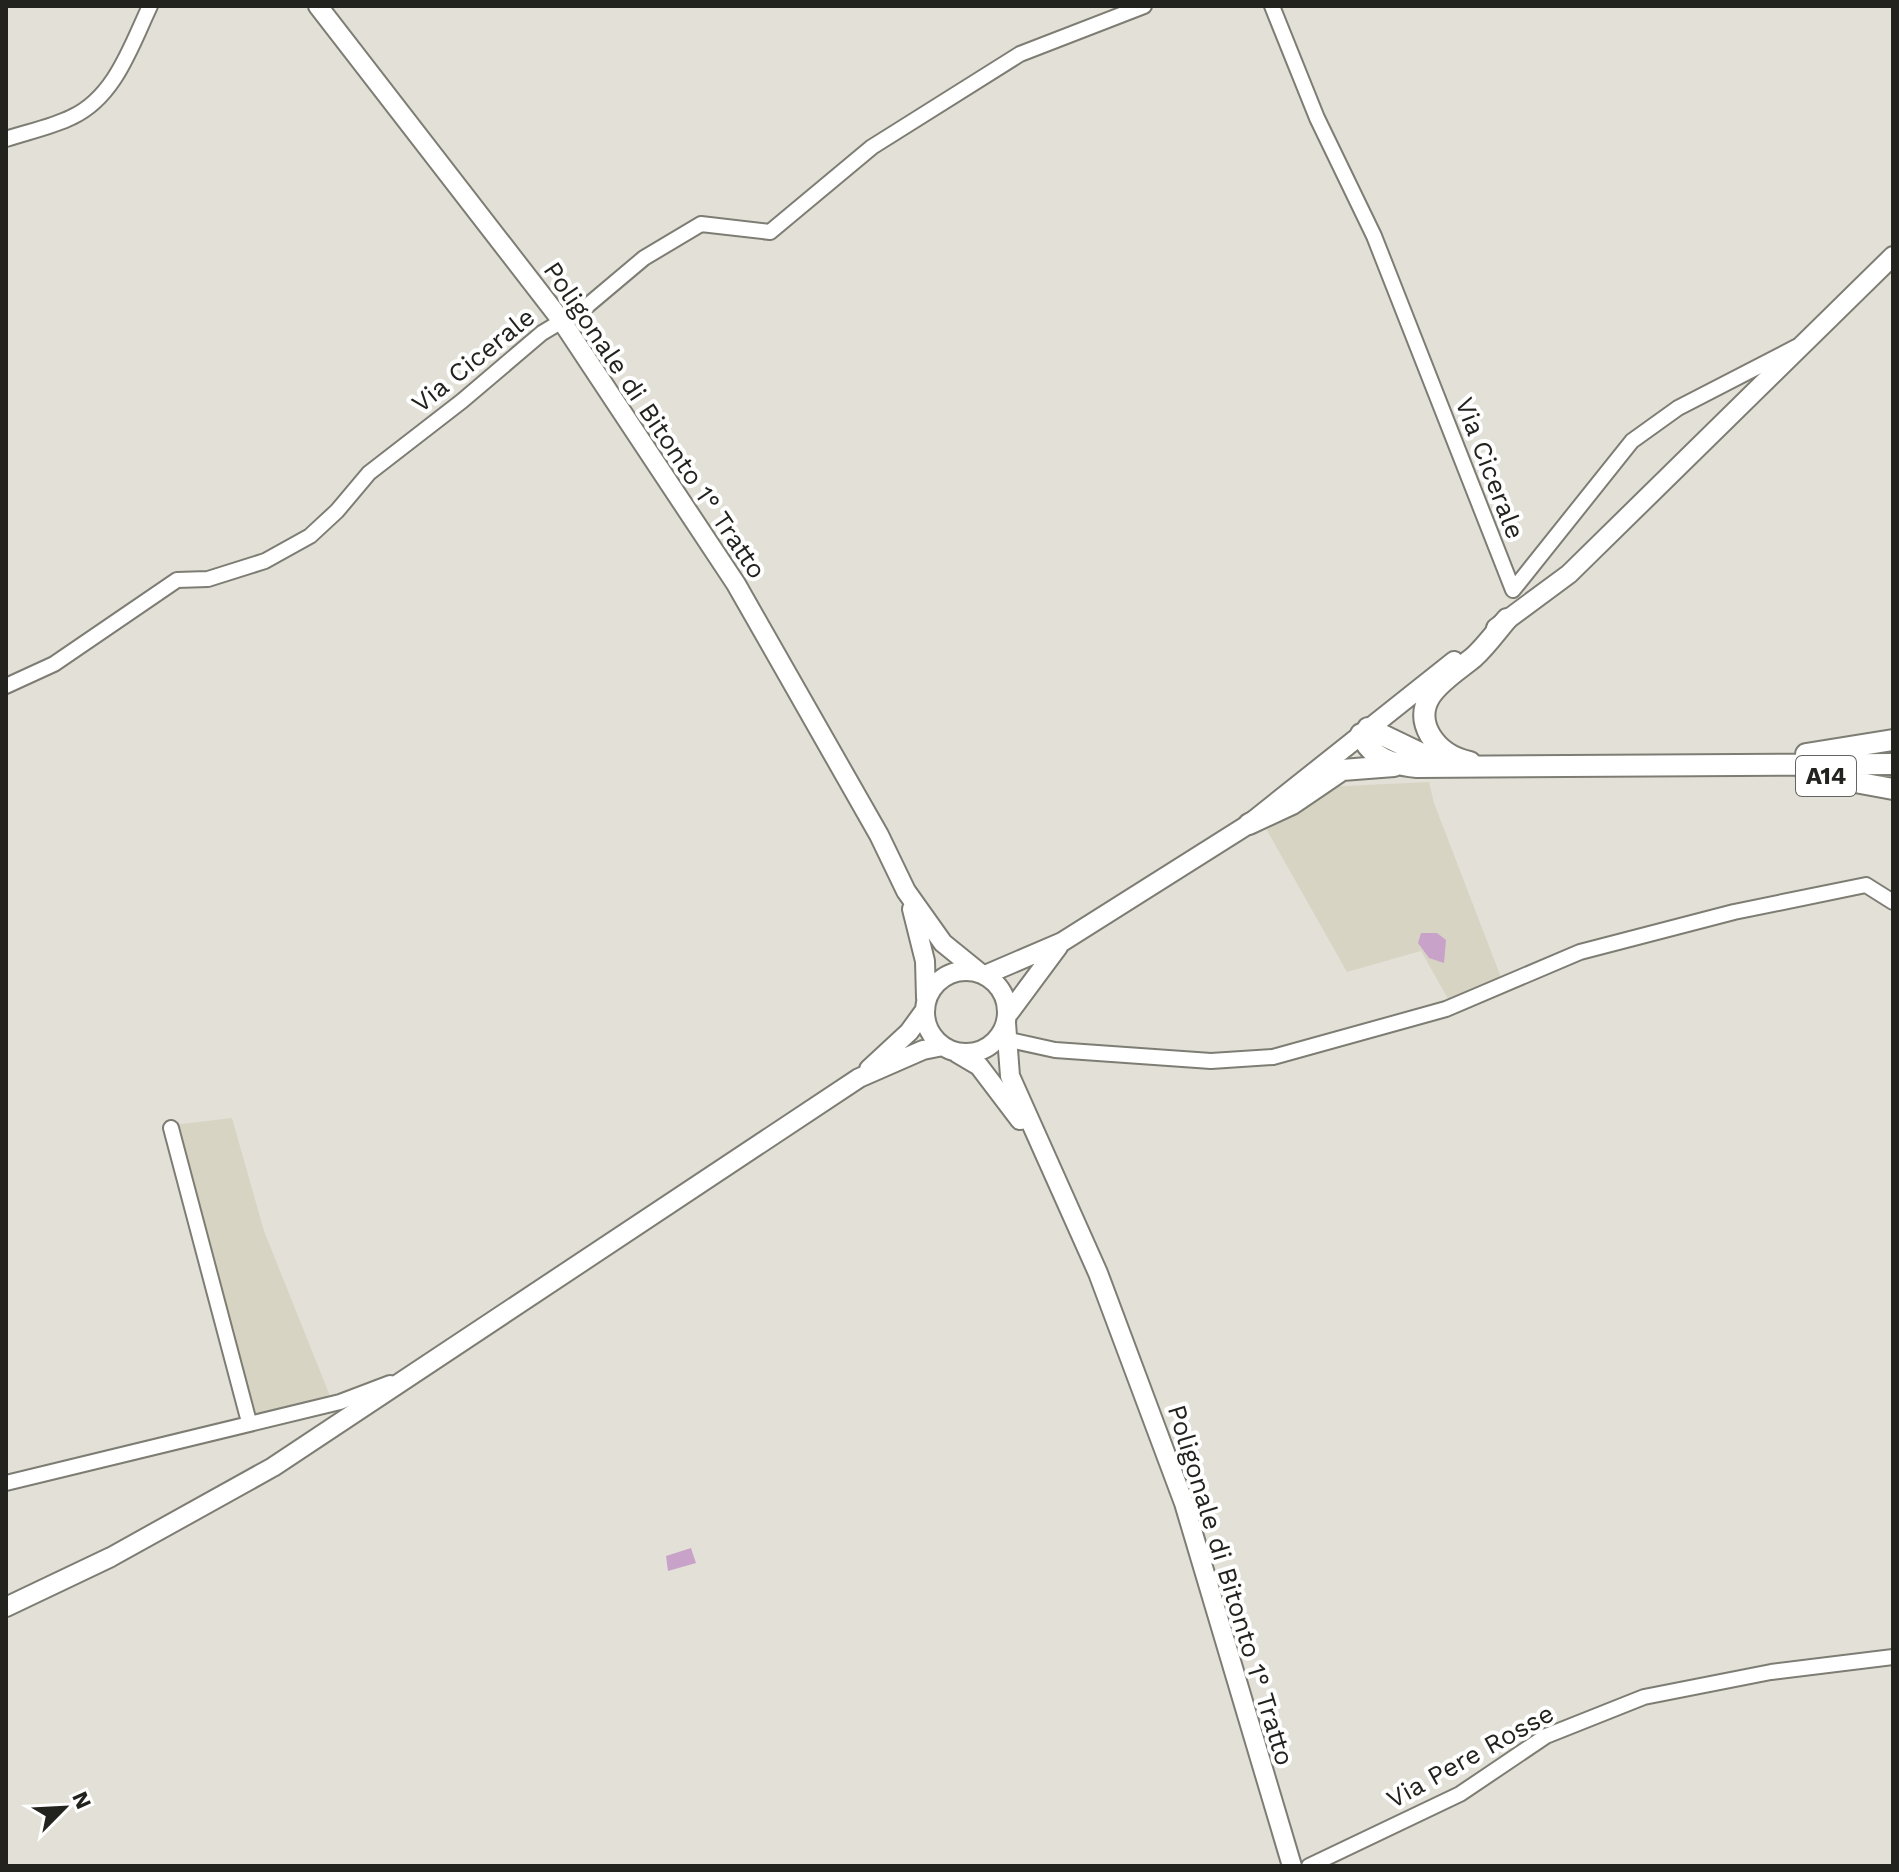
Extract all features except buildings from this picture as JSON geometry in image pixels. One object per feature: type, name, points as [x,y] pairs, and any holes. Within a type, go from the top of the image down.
[{"type":"highway","points":[[1460,760],[1431,737],[1425,718],[1426,703],[1435,688],[1476,655],[1507,619]]},
{"type":"highway","points":[[1364,731],[1422,754],[1486,765]]},
{"type":"highway","points":[[1364,731],[1373,753],[1404,766]]},
{"type":"highway","name":"A14","points":[[1759,764],[1893,740]]},
{"type":"highway","name":"A14","points":[[1759,764],[1893,789]]},
{"type":"highway","name":"A14","points":[[1486,765],[1893,764]]},
{"type":"highway","points":[[1249,824],[1292,804],[1342,770],[1486,765]]},
{"type":"main road","name":"Poligonale di Bitonto 1° Tratto","points":[[318,6],[561,320],[736,584],[879,835],[906,891]]},
{"type":"main road","points":[[6,1607],[111,1557],[220,1498],[413,1375],[859,1078],[909,1032],[934,985],[951,973],[983,974],[1062,942],[1249,824],[1507,619],[1569,574],[1893,256]]},
{"type":"main road","points":[[906,891],[943,943],[1002,990],[1010,1076],[1039,1145]]},
{"type":"main road","points":[[906,891],[925,961],[925,1007],[930,1032],[949,1049],[979,1066],[1039,1145]]},
{"type":"main road","points":[[859,1078],[923,1050],[981,1051],[1001,1035],[1062,942]]},
{"type":"main road","name":"Poligonale di Bitonto 1° Tratto","points":[[1039,1145],[1098,1273],[1184,1503],[1292,1866]]},
{"type":"street","points":[[6,139],[73,117],[102,96],[122,65],[150,6]]},
{"type":"street","name":"Via Cicerale","points":[[6,686],[54,664],[177,580],[208,579],[265,561],[310,536],[369,473],[561,320],[587,306],[644,258],[701,224],[770,232],[872,147],[1020,54],[1144,6]]},
{"type":"street","name":"Via Cicerale","points":[[1272,6],[1317,118],[1374,236],[1513,590],[1632,441],[1678,408],[1804,344]]},
{"type":"street","points":[[1007,1025],[1055,1050],[1211,1061],[1273,1057],[1446,1009],[1580,952],[1734,912],[1866,885],[1893,902]]},
{"type":"street","points":[[171,1128],[249,1422]]},
{"type":"street","points":[[6,1483],[340,1402],[413,1375]]},
{"type":"street","name":"Via Pere Rosse","points":[[1309,1866],[1460,1794],[1546,1736],[1644,1697],[1771,1672],[1893,1657]]},
{"type":"shaded area","points":[[1429,782],[1434,803],[1502,980],[1451,1004],[1421,951],[1347,972],[1264,825],[1323,787]]},
{"type":"shaded area","points":[[1421,933],[1437,933],[1446,940],[1444,963],[1429,958],[1418,943]]},
{"type":"shaded area","points":[[232,1118],[264,1231],[330,1396],[252,1415],[173,1125]]},
{"type":"shaded area","points":[[691,1548],[696,1563],[668,1571],[666,1556]]}]
